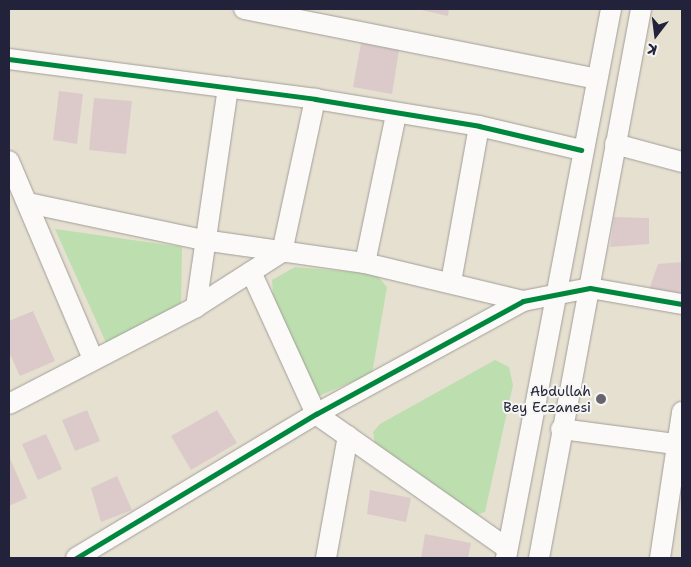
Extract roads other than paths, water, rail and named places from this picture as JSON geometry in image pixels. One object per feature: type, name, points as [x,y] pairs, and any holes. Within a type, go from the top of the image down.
[{"type":"street","points":[[244,9],[597,79]]},
{"type":"street","points":[[251,272],[316,414],[506,553],[553,295],[611,9]]},
{"type":"street","points":[[539,558],[561,429],[590,288],[640,9]]},
{"type":"street","points":[[9,59],[315,99],[396,114],[479,126],[581,150]]},
{"type":"street","points":[[196,307],[203,240],[228,87]]},
{"type":"street","points":[[9,404],[196,307],[282,252],[315,99]]},
{"type":"street","points":[[365,263],[396,114]]},
{"type":"street","points":[[451,282],[479,126]]},
{"type":"street","points":[[615,144],[682,162]]},
{"type":"street","points":[[9,161],[93,359]]},
{"type":"street","points":[[28,203],[203,240],[365,263],[451,282],[522,301]]},
{"type":"street","points":[[76,558],[316,414],[522,301],[590,288],[682,304]]},
{"type":"street","points":[[660,558],[679,444],[682,412]]},
{"type":"street","points":[[561,429],[679,444]]},
{"type":"street","points":[[326,558],[348,436]]},
{"type":"place","name":"Abdullah Bey Eczanesi","points":[[601,399]]}]
